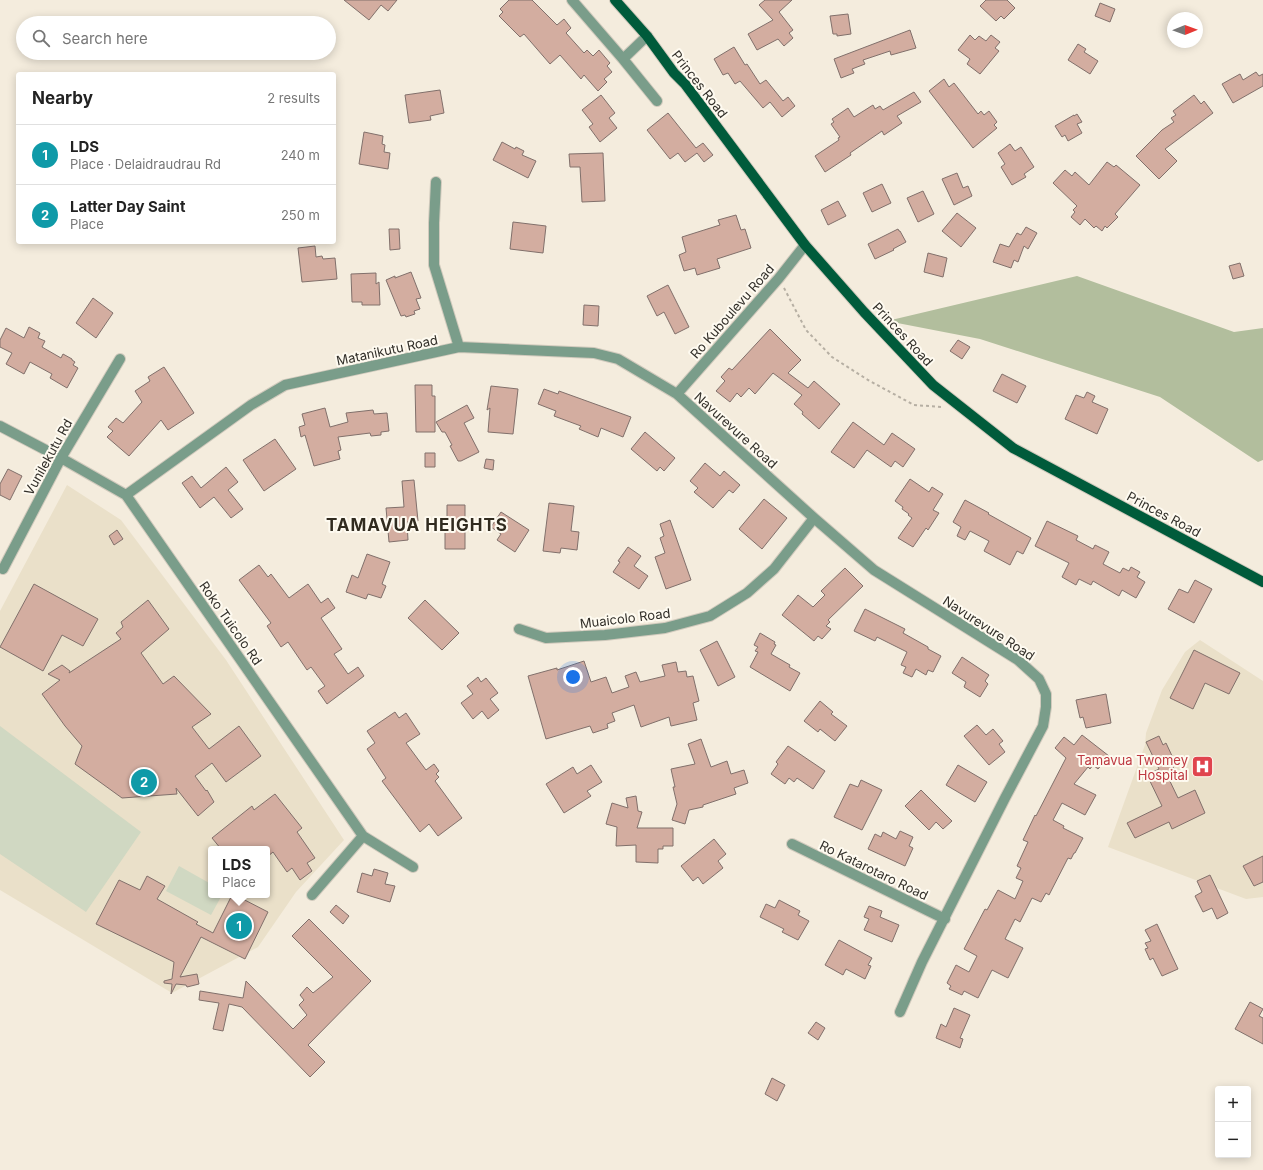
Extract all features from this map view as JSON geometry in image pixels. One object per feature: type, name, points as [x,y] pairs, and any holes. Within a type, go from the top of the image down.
[{"type":"main road","name":"Princes Road","points":[[615,0],[647,36],[674,73],[685,84],[805,245],[864,312],[933,385],[1013,448],[1263,582]]},
{"type":"street","points":[[572,0],[657,101]]},
{"type":"street","points":[[623,59],[647,36]]},
{"type":"street","points":[[436,182],[434,265],[459,347]]},
{"type":"street","name":"Ro Kuboulevu Road","points":[[678,394],[805,245]]},
{"type":"street","name":"Matanikutu Road","points":[[126,495],[251,405],[286,385],[459,347],[594,353],[618,359],[678,394]]},
{"type":"street","name":"Vunilekutu Rd","points":[[3,569],[61,458],[120,359]]},
{"type":"street","name":"Navurevure Road","points":[[678,394],[814,518],[874,570],[1018,660],[1039,679],[1046,694],[1044,726],[1005,798],[922,962],[900,1012]]},
{"type":"street","name":"Roko Tuicolo Rd","points":[[0,426],[61,458],[126,495],[363,836],[413,867]]},
{"type":"street","name":"Muaicolo Road","points":[[519,629],[546,638],[605,635],[665,628],[710,616],[747,593],[774,569],[814,518]]},
{"type":"street","points":[[312,895],[363,836]]},
{"type":"street","name":"Ro Katarotaro Road","points":[[792,844],[944,919]]},
{"type":"path","points":[[778,278],[806,330],[832,357],[868,380],[914,405],[942,407]]},
{"type":"shaded area","points":[[67,485],[121,520],[226,660],[344,840],[296,892],[258,947],[172,993],[0,890],[0,611]]},
{"type":"shaded area","points":[[1200,640],[1263,681],[1263,897],[1246,899],[1108,847],[1145,745],[1146,733],[1162,690],[1185,652]]},
{"type":"green space","points":[[1077,276],[1234,332],[1263,328],[1263,460],[1258,462],[1160,397],[980,339],[887,321]]},
{"type":"green space","points":[[0,726],[141,832],[86,912],[0,854]]},
{"type":"green space","points":[[179,866],[208,882],[208,898],[220,898],[211,915],[166,891]]},
{"type":"building","points":[[344,0],[397,0],[388,11],[381,5],[369,20]]},
{"type":"building","points":[[509,0],[532,0],[557,25],[564,19],[571,28],[566,33],[584,53],[587,50],[593,56],[599,50],[610,63],[607,66],[612,72],[604,79],[607,82],[598,91],[584,75],[581,79],[560,55],[550,64],[524,34],[520,37],[499,16],[503,12],[500,9]]},
{"type":"building","points":[[765,0],[792,0],[779,12],[793,30],[789,33],[793,38],[784,46],[778,39],[757,50],[748,34],[773,20],[759,5]]},
{"type":"building","points":[[986,0],[1007,0],[1015,8],[1004,19],[1001,16],[996,21],[980,6]]},
{"type":"building","points":[[1100,3],[1115,9],[1110,22],[1095,16]]},
{"type":"building","points":[[848,14],[851,34],[837,36],[837,34],[833,34],[830,16]]},
{"type":"building","points":[[910,30],[916,48],[891,55],[890,51],[863,60],[865,64],[852,69],[854,73],[841,78],[834,59]]},
{"type":"building","points":[[970,35],[975,40],[979,36],[986,41],[991,35],[1000,42],[995,48],[999,51],[980,74],[967,64],[970,59],[958,50]]},
{"type":"building","points":[[1078,44],[1086,49],[1084,52],[1098,61],[1090,74],[1068,60]]},
{"type":"building","points":[[734,47],[745,65],[747,64],[760,84],[766,80],[783,101],[788,97],[795,106],[782,117],[770,102],[763,108],[740,81],[735,84],[728,73],[723,75],[714,59]]},
{"type":"building","points":[[1256,72],[1259,76],[1263,74],[1263,86],[1233,103],[1222,84],[1240,74],[1243,80]]},
{"type":"building","points":[[944,79],[949,87],[954,83],[978,114],[981,111],[984,115],[989,111],[997,122],[994,125],[997,128],[973,148],[929,91]]},
{"type":"building","points":[[440,90],[444,113],[430,116],[431,120],[409,123],[405,95]]},
{"type":"building","points":[[914,92],[921,102],[897,116],[902,123],[884,135],[882,131],[850,153],[851,155],[825,172],[815,156],[839,140],[838,138],[840,137],[831,124],[834,122],[832,119],[848,108],[854,117],[873,105],[875,109],[880,106],[883,110]]},
{"type":"building","points":[[601,95],[615,113],[609,118],[617,128],[600,142],[589,127],[593,124],[582,110]]},
{"type":"building","points":[[1194,95],[1201,104],[1204,101],[1213,113],[1165,149],[1177,161],[1159,179],[1136,156],[1162,130],[1174,122],[1171,118],[1176,115],[1173,111]]},
{"type":"building","points":[[668,113],[696,148],[703,143],[713,155],[704,162],[697,153],[685,162],[678,153],[670,159],[647,130]]},
{"type":"building","points":[[1077,114],[1082,122],[1077,124],[1082,133],[1068,141],[1065,135],[1062,137],[1055,126]]},
{"type":"building","points":[[364,132],[383,136],[382,144],[385,145],[384,152],[390,153],[388,169],[359,164]]},
{"type":"building","points":[[502,142],[515,149],[516,147],[524,151],[522,155],[536,161],[528,178],[493,160]]},
{"type":"building","points":[[1010,144],[1015,151],[1021,147],[1034,167],[1024,174],[1026,177],[1012,185],[1001,167],[1005,164],[998,153]]},
{"type":"building","points":[[603,153],[605,201],[582,202],[580,167],[570,167],[569,154]]},
{"type":"building","points":[[1107,162],[1114,167],[1116,165],[1140,185],[1115,214],[1118,217],[1107,228],[1105,226],[1102,231],[1096,226],[1094,228],[1085,219],[1080,225],[1071,217],[1075,212],[1073,210],[1077,206],[1053,183],[1065,170],[1072,176],[1075,172],[1089,185]]},
{"type":"building","points":[[957,173],[963,188],[968,186],[972,196],[954,205],[942,179]]},
{"type":"building","points":[[882,184],[891,203],[872,212],[863,193]]},
{"type":"building","points":[[923,191],[934,214],[918,222],[907,198]]},
{"type":"building","points":[[838,201],[846,216],[828,225],[821,210]]},
{"type":"building","points":[[957,213],[976,228],[961,247],[942,231]]},
{"type":"building","points":[[736,215],[741,230],[745,229],[751,248],[717,259],[720,268],[697,275],[695,268],[684,271],[679,255],[686,252],[682,237],[720,225],[718,220]]},
{"type":"building","points":[[513,222],[546,226],[543,253],[510,249]]},
{"type":"building","points":[[1026,227],[1037,233],[1028,249],[1024,246],[1018,262],[1014,260],[1011,268],[993,262],[1000,244],[1009,247],[1017,233],[1021,235]]},
{"type":"building","points":[[389,229],[399,229],[400,249],[390,250]]},
{"type":"building","points":[[898,229],[906,242],[893,249],[894,250],[875,259],[868,244]]},
{"type":"building","points":[[315,246],[316,257],[322,256],[323,259],[335,258],[337,279],[302,282],[298,248]]},
{"type":"building","points":[[928,253],[947,258],[943,277],[924,272]]},
{"type":"building","points":[[1240,263],[1244,276],[1233,279],[1229,266]]},
{"type":"building","points":[[411,272],[421,298],[416,299],[420,309],[414,311],[415,314],[406,317],[405,315],[401,316],[386,280]]},
{"type":"building","points":[[376,273],[376,284],[379,282],[380,305],[362,305],[362,302],[352,302],[351,274]]},
{"type":"building","points":[[668,285],[689,327],[675,334],[664,312],[657,316],[647,296]]},
{"type":"building","points":[[93,298],[113,313],[96,338],[76,323]]},
{"type":"building","points":[[584,305],[599,306],[598,326],[583,325]]},
{"type":"building","points":[[29,327],[40,333],[38,338],[45,341],[42,347],[61,358],[63,354],[75,362],[73,365],[78,368],[67,388],[50,378],[52,374],[30,362],[24,374],[6,364],[12,353],[0,347],[0,340],[6,328],[24,338]]},
{"type":"building","points":[[770,329],[801,360],[788,373],[808,388],[814,381],[840,404],[819,429],[802,414],[803,412],[794,404],[802,395],[773,373],[755,394],[749,388],[741,397],[737,393],[730,402],[716,391],[725,381],[721,377],[729,368],[732,370]]},
{"type":"building","points":[[958,340],[970,347],[962,359],[950,351]]},
{"type":"building","points":[[164,367],[194,413],[168,430],[161,420],[129,456],[107,437],[113,431],[108,427],[116,418],[123,423],[142,402],[135,391],[150,381],[148,377]]},
{"type":"building","points":[[1002,374],[1026,386],[1017,403],[993,391]]},
{"type":"building","points":[[415,385],[432,385],[432,396],[435,396],[435,432],[416,432]]},
{"type":"building","points":[[491,386],[518,389],[513,434],[488,432],[490,408],[487,410]]},
{"type":"building","points":[[544,389],[558,394],[559,391],[631,417],[623,437],[601,428],[598,437],[579,429],[581,426],[554,416],[556,411],[538,404]]},
{"type":"building","points":[[1087,392],[1095,396],[1092,402],[1108,409],[1097,434],[1065,419],[1076,395],[1084,398]]},
{"type":"building","points":[[467,405],[474,418],[464,423],[479,452],[458,461],[445,432],[442,432],[436,422]]},
{"type":"building","points":[[325,408],[330,427],[348,422],[346,413],[373,410],[374,414],[387,413],[389,431],[381,432],[381,435],[371,436],[370,433],[338,437],[341,450],[338,451],[340,459],[314,466],[305,435],[301,437],[299,427],[305,425],[302,414]]},
{"type":"building","points":[[853,422],[884,445],[892,433],[915,449],[903,467],[895,461],[891,467],[867,450],[854,468],[831,452]]},
{"type":"building","points":[[645,432],[675,458],[664,471],[660,467],[657,471],[631,449]]},
{"type":"building","points":[[275,439],[296,469],[264,491],[243,460]]},
{"type":"building","points":[[425,453],[435,453],[435,467],[425,467]]},
{"type":"building","points":[[486,459],[494,460],[493,470],[484,468]]},
{"type":"building","points":[[705,463],[720,476],[724,471],[740,485],[733,493],[729,490],[713,508],[694,492],[698,488],[690,481]]},
{"type":"building","points":[[226,467],[238,482],[228,490],[243,509],[231,518],[214,497],[200,508],[182,483],[192,476],[201,488]]},
{"type":"building","points":[[8,469],[22,476],[10,500],[0,495],[0,484]]},
{"type":"building","points":[[910,479],[929,492],[932,487],[943,494],[933,510],[939,513],[928,530],[926,528],[913,547],[898,538],[912,518],[902,509],[903,507],[895,501]]},
{"type":"building","points":[[414,480],[418,521],[407,522],[408,540],[389,542],[386,508],[404,507],[402,481]]},
{"type":"building","points":[[764,499],[787,518],[762,549],[739,529]]},
{"type":"building","points":[[965,500],[1031,538],[1023,554],[1017,551],[1010,565],[984,551],[989,541],[970,531],[965,540],[957,536],[961,527],[953,522]]},
{"type":"building","points":[[549,503],[574,506],[571,531],[579,532],[577,550],[561,548],[560,553],[543,551]]},
{"type":"building","points":[[447,505],[465,505],[465,549],[445,549],[445,521],[447,521]]},
{"type":"building","points":[[501,512],[529,530],[515,552],[497,540],[501,534],[491,527]]},
{"type":"building","points":[[670,520],[691,580],[666,589],[655,557],[665,553],[660,538],[664,536],[660,524]]},
{"type":"building","points":[[1047,521],[1078,536],[1076,540],[1093,549],[1095,545],[1109,552],[1103,564],[1120,573],[1123,568],[1129,571],[1131,567],[1140,572],[1137,577],[1145,582],[1136,598],[1122,590],[1119,596],[1093,581],[1091,585],[1079,579],[1076,585],[1062,577],[1069,563],[1035,546]]},
{"type":"building","points":[[117,530],[123,539],[114,545],[109,536]]},
{"type":"building","points":[[628,547],[641,556],[634,566],[648,576],[639,589],[613,572],[620,562],[618,561]]},
{"type":"building","points":[[367,554],[390,562],[382,584],[386,586],[381,598],[368,594],[366,599],[346,592],[352,575],[358,578]]},
{"type":"building","points":[[259,565],[268,577],[271,574],[289,598],[308,584],[321,603],[328,598],[335,608],[321,618],[342,649],[334,654],[348,674],[358,667],[364,676],[327,704],[318,691],[325,686],[311,667],[307,670],[288,642],[281,647],[267,626],[271,623],[239,580]]},
{"type":"building","points":[[845,568],[863,586],[828,620],[830,622],[826,626],[831,629],[822,639],[818,636],[814,641],[782,615],[798,595],[813,607],[825,595],[821,591]]},
{"type":"building","points":[[1195,580],[1212,589],[1194,623],[1168,609],[1179,589],[1188,593]]},
{"type":"building","points":[[34,584],[98,619],[83,646],[62,635],[43,671],[0,647]]},
{"type":"building","points":[[148,600],[169,629],[141,653],[163,684],[174,676],[211,714],[192,727],[209,749],[239,726],[261,756],[226,782],[212,763],[195,776],[206,791],[207,790],[214,802],[198,816],[176,788],[177,794],[122,798],[75,764],[82,746],[65,726],[42,694],[60,680],[48,674],[62,665],[70,671],[69,673],[121,639],[116,633],[123,627],[121,622]]},
{"type":"building","points":[[425,600],[459,633],[442,650],[408,618]]},
{"type":"building","points":[[865,609],[905,629],[903,633],[941,656],[933,672],[928,670],[926,675],[916,669],[912,677],[903,673],[906,667],[901,665],[907,652],[877,637],[875,641],[854,631]]},
{"type":"building","points":[[760,633],[775,642],[774,644],[776,645],[771,654],[790,665],[789,667],[800,673],[790,691],[750,667],[758,652],[755,651],[758,647],[754,645]]},
{"type":"building","points":[[717,641],[735,677],[718,686],[700,650]]},
{"type":"building","points":[[1194,650],[1240,673],[1229,694],[1205,683],[1193,709],[1170,698]]},
{"type":"building","points":[[962,657],[989,675],[985,681],[988,684],[980,697],[964,687],[966,682],[952,673]]},
{"type":"building","points":[[584,661],[591,682],[606,677],[612,693],[629,687],[625,676],[636,672],[640,682],[665,676],[662,665],[676,662],[678,672],[686,671],[687,677],[693,676],[699,701],[693,703],[697,720],[671,726],[669,717],[641,727],[634,705],[612,713],[615,721],[607,724],[608,728],[593,733],[590,726],[546,739],[528,676],[557,668],[557,670]]},
{"type":"building","points":[[478,677],[481,682],[486,678],[498,693],[490,699],[499,710],[488,719],[482,711],[473,719],[461,703],[473,694],[467,686]]},
{"type":"building","points":[[1106,694],[1111,723],[1086,728],[1083,717],[1080,718],[1076,700]]},
{"type":"building","points":[[820,701],[833,712],[831,714],[847,726],[835,741],[820,729],[818,732],[804,721]]},
{"type":"building","points":[[395,712],[399,718],[406,713],[420,734],[406,743],[426,770],[434,764],[439,771],[436,774],[439,777],[435,781],[462,818],[438,836],[429,824],[420,832],[382,781],[386,778],[367,749],[375,743],[367,731]]},
{"type":"building","points":[[977,725],[986,735],[993,729],[1003,741],[999,744],[1005,752],[989,765],[964,736]]},
{"type":"building","points":[[1082,735],[1109,756],[1098,769],[1093,765],[1090,769],[1088,767],[1074,784],[1096,795],[1085,815],[1062,803],[1053,820],[1064,826],[1063,828],[1083,838],[1071,859],[1068,858],[1049,895],[1046,893],[1041,902],[1032,898],[1020,922],[1015,919],[1005,939],[1023,948],[1008,978],[992,970],[978,998],[964,991],[962,995],[949,989],[951,986],[947,983],[956,965],[969,972],[977,956],[964,949],[985,909],[987,910],[998,890],[1015,899],[1023,881],[1016,878],[1021,868],[1017,866],[1028,842],[1023,840],[1066,758],[1055,748],[1064,737],[1074,745]]},
{"type":"building","points":[[1159,736],[1163,745],[1166,743],[1173,758],[1170,759],[1174,769],[1166,773],[1178,798],[1195,790],[1205,813],[1172,829],[1169,822],[1135,838],[1127,823],[1162,806],[1147,775],[1159,769],[1146,742]]},
{"type":"building","points":[[701,739],[711,767],[727,761],[731,774],[744,770],[748,783],[734,788],[736,794],[703,805],[703,807],[689,810],[685,824],[672,820],[677,804],[671,769],[695,764],[688,744]]},
{"type":"building","points":[[788,746],[825,771],[813,789],[797,778],[794,782],[789,778],[785,784],[771,774],[778,764],[776,762]]},
{"type":"building","points":[[591,765],[602,782],[587,791],[591,796],[564,813],[546,784],[573,767],[577,774]]},
{"type":"building","points":[[958,765],[987,782],[975,802],[946,785]]},
{"type":"building","points":[[861,780],[882,790],[862,830],[834,817],[850,784],[858,787]]},
{"type":"building","points":[[921,790],[952,821],[943,829],[936,822],[929,830],[905,806]]},
{"type":"building","points":[[275,794],[302,828],[297,832],[315,858],[307,863],[312,871],[300,880],[292,868],[287,872],[273,852],[270,854],[270,846],[219,846],[212,838],[252,806],[254,810]]},
{"type":"building","points":[[636,796],[638,811],[642,812],[637,828],[673,828],[673,846],[663,846],[663,849],[658,849],[658,863],[636,862],[636,845],[616,846],[617,827],[606,824],[612,803],[628,808],[626,798]]},
{"type":"building","points":[[900,831],[913,837],[909,846],[913,848],[905,866],[868,849],[875,834],[881,837],[883,832],[896,839]]},
{"type":"building","points":[[714,839],[726,854],[718,861],[723,868],[703,884],[698,877],[693,881],[681,866]]},
{"type":"building","points":[[1263,856],[1263,882],[1254,886],[1243,866]]},
{"type":"building","points":[[374,869],[388,873],[385,884],[395,886],[390,902],[357,892],[362,873],[372,876]]},
{"type":"building","points":[[1210,875],[1228,913],[1217,919],[1212,908],[1203,912],[1195,896],[1202,892],[1197,881]]},
{"type":"building","points":[[147,876],[165,886],[157,899],[198,922],[196,924],[213,933],[230,898],[241,898],[268,912],[245,959],[201,937],[180,977],[197,974],[199,984],[187,987],[186,985],[176,984],[171,994],[172,984],[164,983],[164,981],[172,979],[174,962],[96,924],[119,880],[140,890]]},
{"type":"building","points":[[779,900],[800,911],[798,915],[809,921],[798,940],[782,932],[784,929],[760,917],[766,904],[775,908]]},
{"type":"building","points":[[336,905],[349,916],[343,924],[330,912]]},
{"type":"building","points":[[869,906],[882,911],[880,917],[899,925],[892,942],[864,930],[869,919],[864,917]]},
{"type":"building","points":[[309,919],[371,981],[308,1045],[325,1062],[310,1077],[242,1007],[229,1004],[223,1031],[213,1029],[219,1003],[199,1000],[200,991],[243,998],[246,981],[293,1029],[307,1015],[299,1005],[304,1000],[300,995],[307,987],[313,993],[333,977],[292,936]]},
{"type":"building","points":[[1157,924],[1178,969],[1162,976],[1153,958],[1150,960],[1145,949],[1148,948],[1145,943],[1151,941],[1145,930]]},
{"type":"building","points":[[839,940],[872,958],[868,965],[871,966],[865,979],[846,969],[843,975],[825,965]]},
{"type":"building","points":[[1250,1002],[1263,1009],[1259,1016],[1263,1018],[1263,1044],[1235,1029]]},
{"type":"building","points":[[954,1008],[970,1015],[960,1038],[963,1039],[960,1048],[936,1038],[941,1024],[946,1027]]},
{"type":"building","points":[[816,1022],[825,1028],[818,1040],[808,1033]]},
{"type":"building","points":[[772,1078],[785,1085],[777,1101],[765,1094]]},
{"type":"place","name":"Tamavua Twomey Hospital","points":[[1203,767]]},
{"type":"place","name":"Latter Day Saint","points":[[144,782]]},
{"type":"place","name":"LDS","points":[[239,926]]},
{"type":"district","name":"TAMAVUA HEIGHTS","points":[[417,525]]}]
